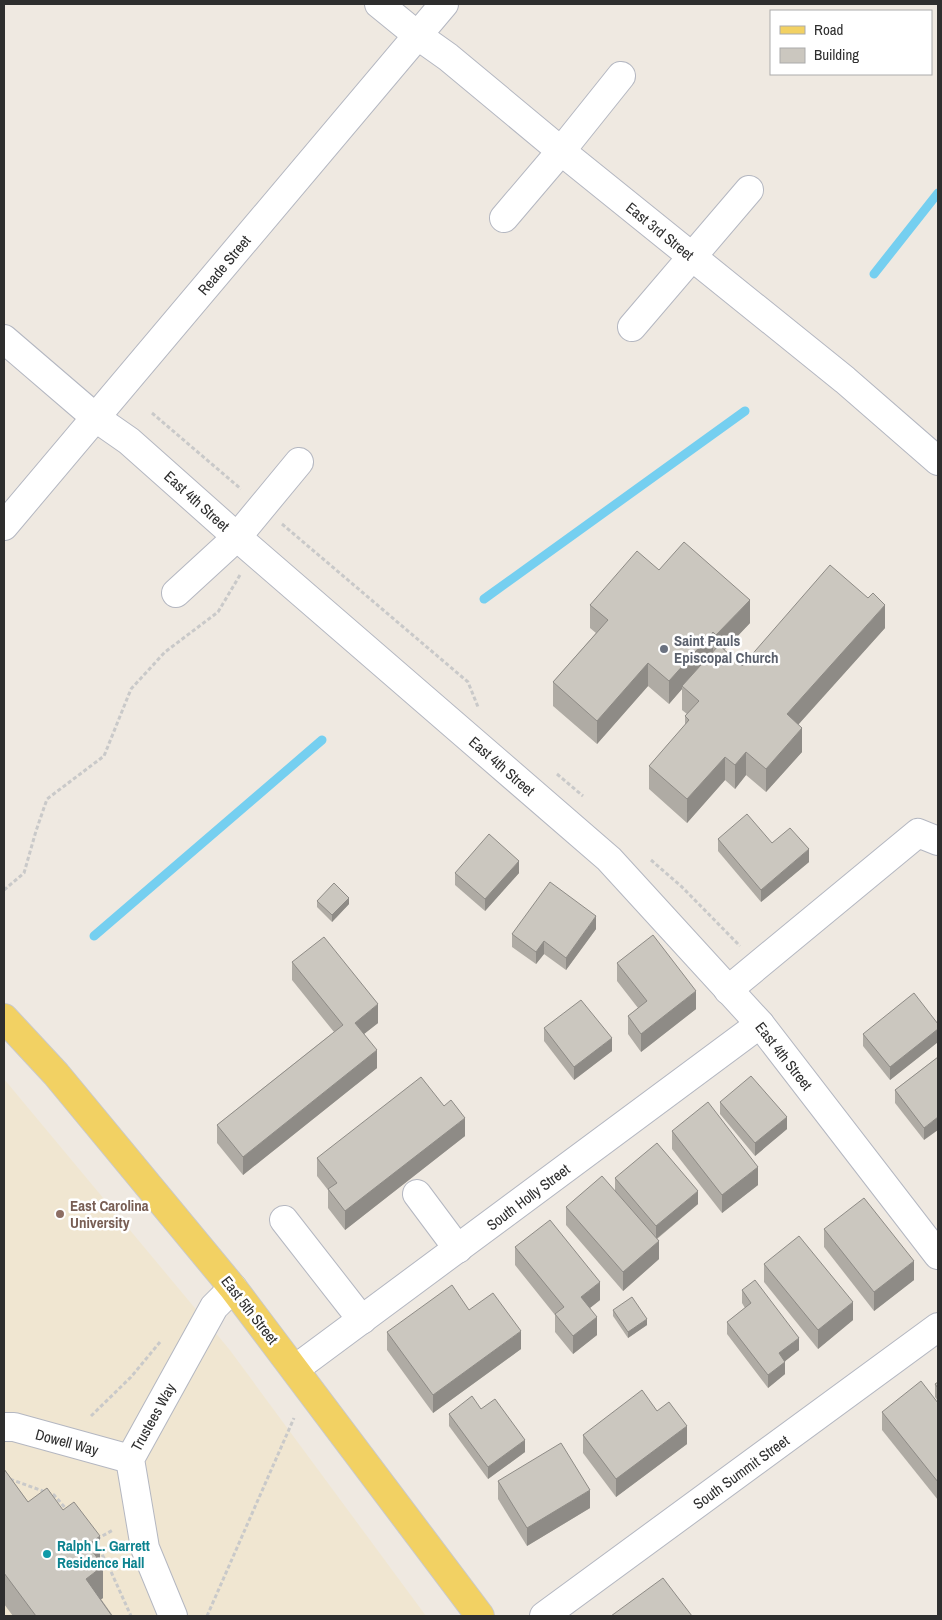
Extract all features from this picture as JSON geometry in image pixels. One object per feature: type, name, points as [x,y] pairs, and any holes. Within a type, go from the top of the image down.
[{"type":"main road","name":"East 5th Street","points":[[4,1018],[56,1074],[233,1288],[480,1616]]},
{"type":"street","name":"East 3rd Street","points":[[379,4],[448,57],[561,151],[846,380],[938,461]]},
{"type":"street","name":"Reade Street","points":[[4,526],[444,4]]},
{"type":"street","points":[[504,218],[621,76]]},
{"type":"street","points":[[632,327],[748,190]]},
{"type":"street","name":"East 4th Street","points":[[4,339],[96,418],[130,441],[228,545],[609,859],[760,1024],[938,1255]]},
{"type":"street","points":[[176,594],[228,545],[299,462]]},
{"type":"street","points":[[728,990],[918,833],[938,841]]},
{"type":"street","name":"South Holly Street","points":[[295,1369],[760,1024]]},
{"type":"street","points":[[417,1194],[458,1249]]},
{"type":"street","points":[[284,1220],[362,1320]]},
{"type":"street","name":"Trustees Way","points":[[173,1616],[145,1548],[130,1459],[214,1307],[233,1288]]},
{"type":"street","name":"South Summit Street","points":[[544,1616],[938,1327]]},
{"type":"street","name":"Dowell Way","points":[[4,1427],[14,1427],[130,1459]]},
{"type":"path","points":[[152,413],[468,682],[478,709]]},
{"type":"path","points":[[4,890],[24,873],[47,799],[104,756],[131,689],[165,652],[218,612],[243,571],[228,545]]},
{"type":"path","points":[[551,769],[588,800]]},
{"type":"path","points":[[645,854],[682,887],[743,949]]},
{"type":"path","points":[[91,1416],[132,1377],[162,1340]]},
{"type":"path","points":[[207,1616],[294,1418]]},
{"type":"path","points":[[4,1477],[54,1494],[71,1514]]},
{"type":"path","points":[[93,1540],[140,1515]]},
{"type":"path","points":[[98,1549],[108,1565],[130,1616]]},
{"type":"shaded area","name":"East Carolina University","points":[[4,1079],[229,1349],[426,1616],[4,1616]]},
{"type":"building","name":"Saint Pauls Episcopal Church","points":[[684,542],[750,600],[716,635],[713,632],[669,681],[648,663],[597,721],[553,682],[608,620],[590,605],[637,551],[659,570]]},
{"type":"building","points":[[830,565],[868,598],[873,593],[885,605],[787,714],[802,728],[766,769],[746,752],[735,765],[725,757],[687,799],[649,766],[689,720],[685,716],[699,701],[682,686],[719,645],[742,666]]},
{"type":"building","points":[[747,814],[772,843],[790,828],[809,849],[761,890],[718,839]]},
{"type":"building","points":[[489,834],[519,861],[485,899],[455,873]]},
{"type":"building","points":[[550,882],[596,916],[566,958],[544,941],[536,952],[512,934]]},
{"type":"building","points":[[334,883],[349,898],[332,915],[317,901]]},
{"type":"building","points":[[653,935],[696,991],[641,1034],[628,1016],[647,1001],[617,963]]},
{"type":"building","points":[[324,937],[378,1004],[355,1023],[377,1050],[243,1157],[217,1125],[343,1025],[292,962]]},
{"type":"building","points":[[914,993],[938,1024],[938,1029],[890,1067],[863,1034]]},
{"type":"building","points":[[581,1000],[612,1038],[574,1067],[544,1028]]},
{"type":"building","points":[[938,1057],[938,1117],[924,1128],[895,1090]]},
{"type":"building","points":[[751,1076],[787,1117],[755,1143],[720,1102]]},
{"type":"building","points":[[421,1077],[444,1106],[451,1100],[465,1118],[345,1211],[328,1189],[337,1183],[317,1158]]},
{"type":"building","points":[[708,1102],[758,1167],[722,1195],[672,1131]]},
{"type":"building","points":[[657,1143],[698,1191],[656,1226],[615,1178]]},
{"type":"building","points":[[602,1176],[659,1241],[623,1272],[566,1207]]},
{"type":"building","points":[[864,1198],[914,1261],[874,1292],[824,1229]]},
{"type":"building","points":[[550,1220],[600,1282],[581,1297],[597,1317],[573,1336],[555,1314],[564,1307],[515,1247]]},
{"type":"building","points":[[799,1236],[853,1302],[818,1330],[764,1264]]},
{"type":"building","points":[[755,1280],[799,1338],[779,1353],[785,1362],[768,1375],[727,1322],[751,1303],[742,1290]]},
{"type":"building","points":[[452,1285],[469,1310],[493,1293],[521,1331],[433,1395],[387,1332]]},
{"type":"building","points":[[632,1297],[647,1319],[628,1332],[613,1310]]},
{"type":"building","points":[[921,1381],[938,1403],[938,1482],[882,1412]]},
{"type":"building","points":[[642,1390],[657,1411],[669,1402],[687,1426],[616,1479],[583,1435]]},
{"type":"building","points":[[472,1396],[481,1409],[495,1399],[525,1440],[488,1467],[449,1414]]},
{"type":"building","points":[[561,1443],[590,1490],[527,1528],[498,1481]]},
{"type":"building","name":"Ralph L. Garrett Residence Hall","points":[[4,1469],[28,1502],[47,1488],[63,1510],[74,1502],[100,1536],[88,1545],[103,1566],[86,1579],[112,1616],[36,1616],[4,1573]]},
{"type":"building","points":[[663,1578],[692,1616],[611,1616]]},
{"type":"waterway","points":[[874,274],[938,193]]},
{"type":"waterway","points":[[484,599],[745,411]]},
{"type":"waterway","points":[[94,936],[322,740]]},
{"type":"place","name":"Saint Pauls Episcopal Church","points":[[664,649]]},
{"type":"place","name":"East Carolina University","points":[[60,1214]]},
{"type":"place","name":"Ralph L. Garrett Residence Hall","points":[[47,1554]]}]
